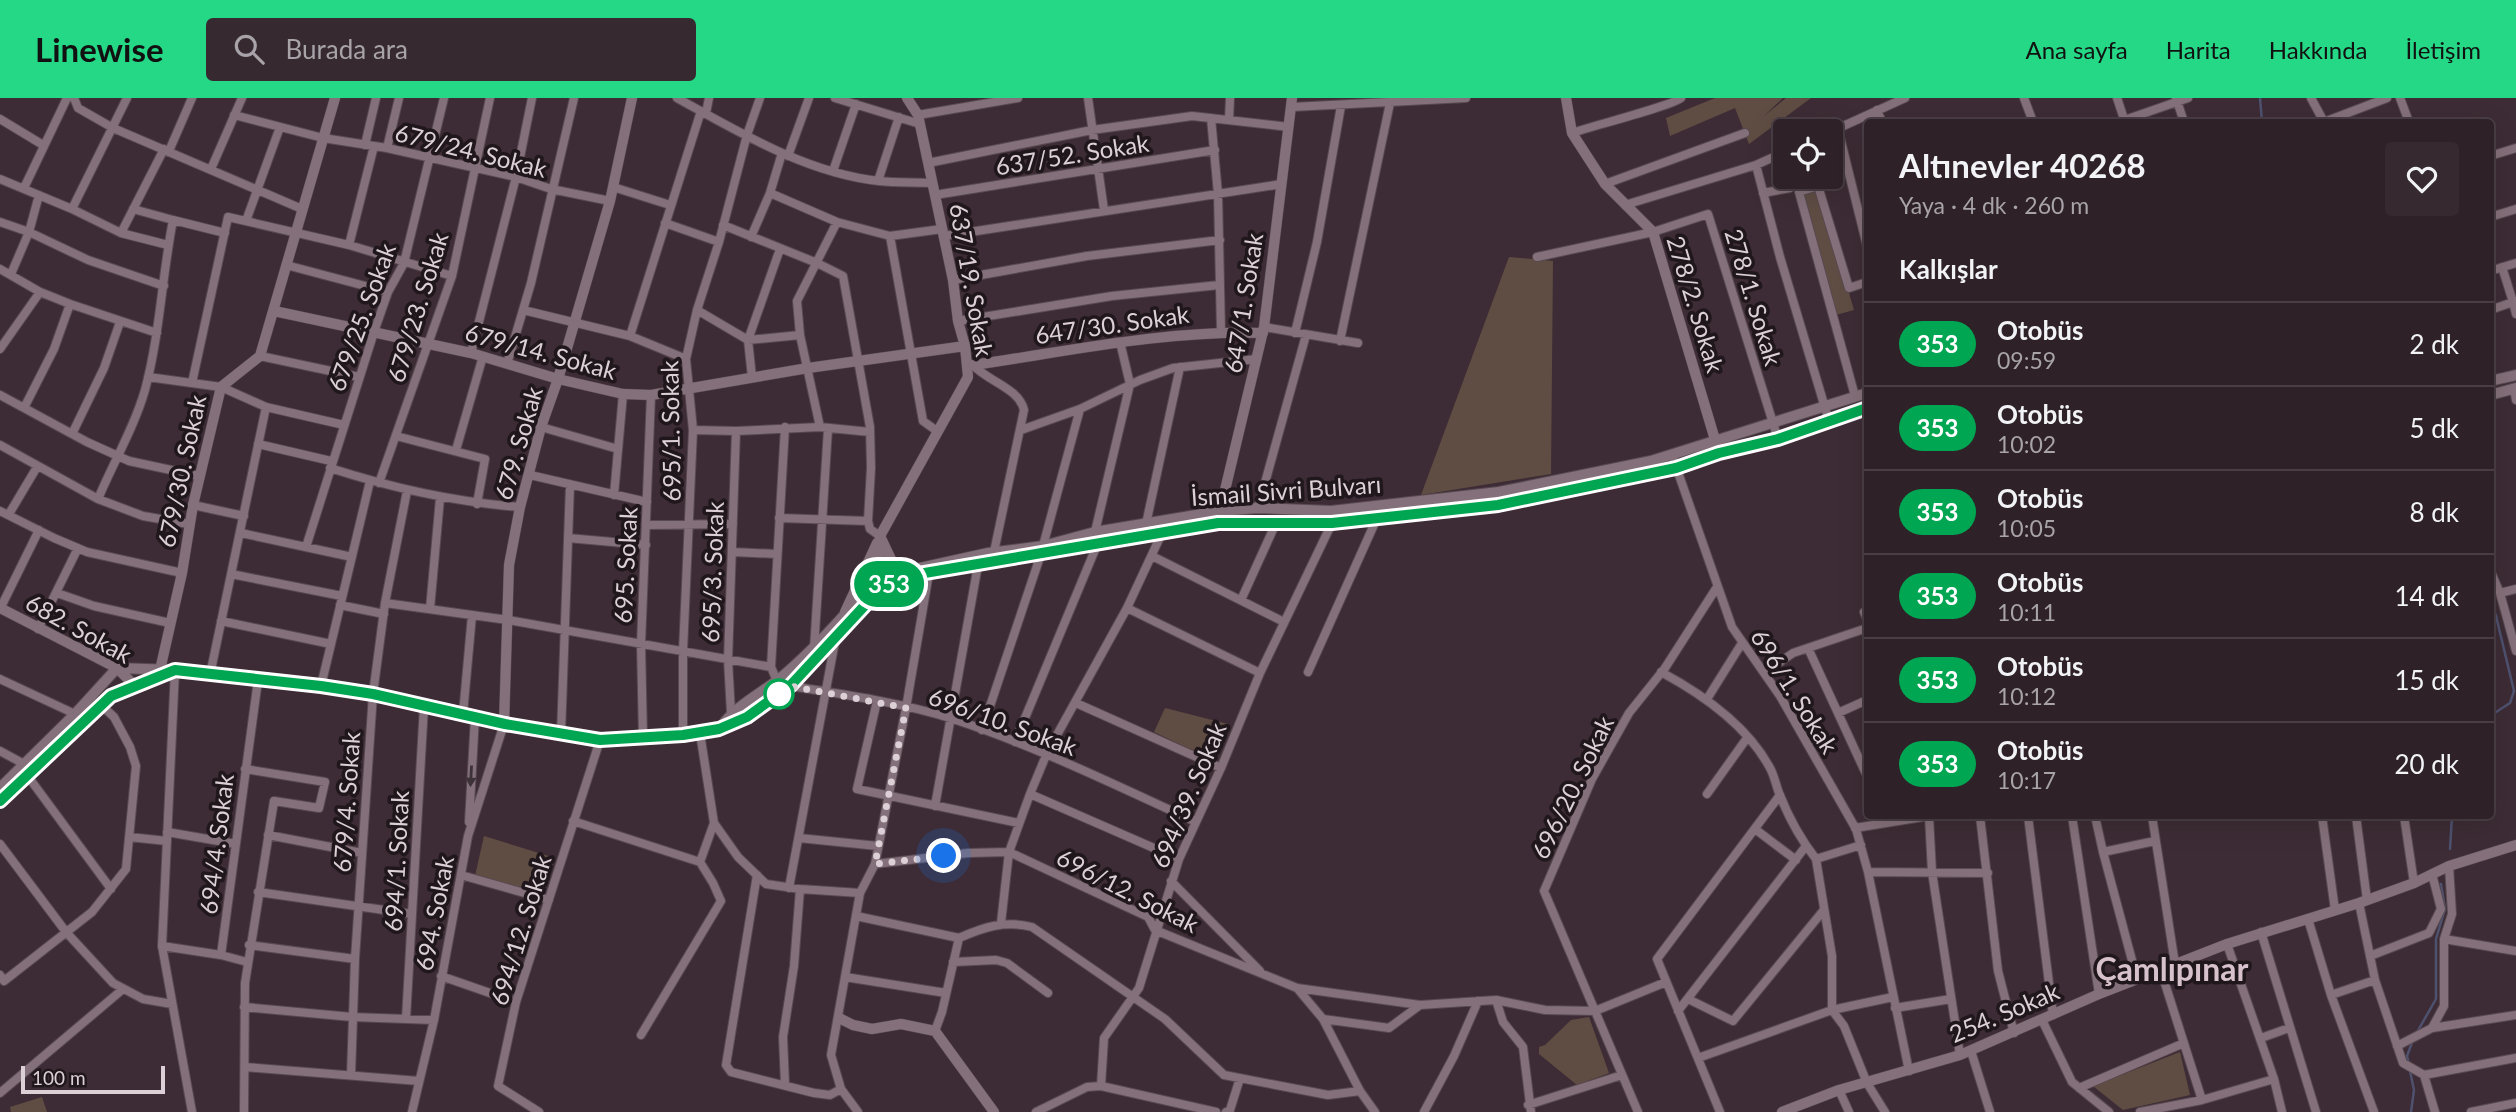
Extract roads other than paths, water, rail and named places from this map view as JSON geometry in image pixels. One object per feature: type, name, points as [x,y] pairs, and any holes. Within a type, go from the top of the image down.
[{"type":"main road","points":[[2494,380],[2516,375]]},
{"type":"main road","points":[[2494,395],[2515,392]]},
{"type":"main road","name":"İsmail Sivri Bulvarı","points":[[719,729],[731,713],[777,681],[814,649],[876,580],[993,552],[1097,545],[1218,523],[1332,523],[1376,512],[1499,492],[1651,461],[1864,394]]},
{"type":"main road","name":"İsmail Sivri Bulvarı","points":[[117,668],[175,670],[321,686],[373,694],[505,724],[600,740],[700,733],[719,729],[747,717],[790,686],[891,577],[978,565],[1042,550],[1095,532],[1220,511],[1258,508],[1376,512],[1498,505],[1676,468],[1719,453],[1778,439],[1864,409]]},
{"type":"main road","points":[[0,801],[117,668]]},
{"type":"main road","points":[[0,788],[26,770],[111,696],[175,670]]},
{"type":"street","points":[[24,188],[67,98]]},
{"type":"street","points":[[74,98],[78,108],[113,128],[302,209]]},
{"type":"street","points":[[72,209],[127,98]]},
{"type":"street","points":[[121,233],[192,98]]},
{"type":"street","points":[[211,169],[242,98]]},
{"type":"street","points":[[335,98],[260,356],[359,377]]},
{"type":"street","points":[[349,245],[370,145],[376,98]]},
{"type":"street","points":[[387,148],[399,98]]},
{"type":"street","name":"679/25. Sokak","points":[[306,547],[330,464],[374,332],[388,292],[404,264],[444,98]]},
{"type":"street","name":"679/23. Sokak","points":[[321,686],[352,557],[374,482],[396,436],[426,343],[452,276],[490,98]]},
{"type":"street","points":[[471,353],[516,177],[532,98]]},
{"type":"street","points":[[508,364],[574,98]]},
{"type":"street","name":"679. Sokak","points":[[505,724],[509,565],[520,507],[541,427],[558,380],[610,201],[632,98]]},
{"type":"street","points":[[677,98],[785,155],[833,171],[878,181],[932,183]]},
{"type":"street","points":[[630,336],[670,205],[709,98]]},
{"type":"street","name":"695/1. Sokak","points":[[683,735],[683,651],[693,430],[686,359],[696,310],[719,242],[747,135],[760,98]]},
{"type":"street","points":[[751,237],[809,98]]},
{"type":"street","points":[[835,98],[898,117],[919,120],[1018,98]]},
{"type":"street","name":"637/19. Sokak","points":[[843,616],[880,536],[968,377],[970,366],[958,321],[953,280],[919,120],[907,98]]},
{"type":"street","points":[[1088,98],[1104,210]]},
{"type":"street","points":[[1229,120],[1230,98]]},
{"type":"street","points":[[1292,103],[1341,106],[1466,98]]},
{"type":"street","points":[[1566,98],[1572,133],[1670,105],[1681,98]]},
{"type":"street","points":[[1843,127],[1905,98]]},
{"type":"street","points":[[2024,98],[2032,119]]},
{"type":"street","points":[[2117,98],[2122,119]]},
{"type":"street","points":[[2130,119],[2188,98]]},
{"type":"street","points":[[2311,98],[2322,119]]},
{"type":"street","points":[[2357,98],[2360,108]]},
{"type":"street","points":[[2332,119],[2386,98]]},
{"type":"street","points":[[2400,98],[2408,119]]},
{"type":"street","points":[[2177,100],[2183,119]]},
{"type":"street","name":"647/1. Sokak","points":[[1220,511],[1264,330],[1292,103]]},
{"type":"street","points":[[1340,341],[1390,103]]},
{"type":"street","points":[[833,171],[856,104]]},
{"type":"street","points":[[1296,333],[1317,242],[1341,106]]},
{"type":"street","points":[[1877,110],[1881,119]]},
{"type":"street","name":"679/24. Sokak","points":[[234,115],[323,138],[387,148],[610,201]]},
{"type":"street","points":[[928,163],[1092,131],[1192,116],[1289,127]]},
{"type":"street","points":[[878,181],[898,117]]},
{"type":"street","points":[[1212,118],[1220,240],[1221,332]]},
{"type":"street","points":[[0,119],[43,145]]},
{"type":"street","points":[[246,221],[280,127]]},
{"type":"street","name":"278/2. Sokak","points":[[1572,133],[1605,184],[1653,233],[1719,453]]},
{"type":"street","points":[[1605,184],[1745,133]]},
{"type":"street","points":[[2494,155],[2516,148]]},
{"type":"street","name":"637/52. Sokak","points":[[935,195],[1215,150]]},
{"type":"street","points":[[1625,205],[1773,157]]},
{"type":"street","points":[[1843,162],[1864,236]]},
{"type":"street","points":[[1756,165],[1829,421]]},
{"type":"street","points":[[0,179],[121,233],[168,245]]},
{"type":"street","points":[[770,193],[837,222],[890,236],[943,233],[1282,184]]},
{"type":"street","points":[[613,187],[670,205]]},
{"type":"street","points":[[1855,396],[1799,192],[1818,187],[1849,288],[1864,283]]},
{"type":"street","points":[[1763,193],[1785,189]]},
{"type":"street","points":[[11,274],[29,232],[40,195]]},
{"type":"street","points":[[133,209],[225,233]]},
{"type":"street","points":[[2494,216],[2516,209]]},
{"type":"street","name":"278/1. Sokak","points":[[1537,257],[1653,233],[1708,214],[1778,439]]},
{"type":"street","points":[[192,383],[228,217],[349,245],[404,264],[452,276]]},
{"type":"street","points":[[98,499],[135,418],[148,377],[173,220]]},
{"type":"street","points":[[0,222],[29,232],[88,260],[163,286]]},
{"type":"street","points":[[814,649],[823,519],[824,428],[800,335],[797,301],[837,222]]},
{"type":"street","points":[[665,223],[719,242]]},
{"type":"street","points":[[723,225],[843,276],[870,432],[868,521],[870,528],[880,536],[891,577]]},
{"type":"street","points":[[890,236],[923,422],[937,431]]},
{"type":"street","points":[[953,280],[1087,256],[1220,240]]},
{"type":"street","points":[[752,377],[748,340],[780,249]]},
{"type":"street","points":[[2494,270],[2516,263]]},
{"type":"street","points":[[286,265],[388,292]]},
{"type":"street","points":[[2502,267],[2515,302],[2516,314]]},
{"type":"street","points":[[0,269],[40,292],[157,333]]},
{"type":"street","points":[[958,321],[1112,296],[1219,285]]},
{"type":"street","points":[[0,349],[3,338],[40,292]]},
{"type":"street","points":[[2494,309],[2515,302]]},
{"type":"street","points":[[24,408],[54,349],[70,304]]},
{"type":"street","points":[[523,310],[630,336],[686,359]]},
{"type":"street","points":[[696,310],[748,340],[800,335]]},
{"type":"street","name":"679/14. Sokak","points":[[274,311],[471,353],[558,380],[623,394],[651,395],[808,368],[965,346]]},
{"type":"street","points":[[72,434],[104,368],[120,322]]},
{"type":"street","points":[[1264,330],[1358,343]]},
{"type":"street","name":"647/30. Sokak","points":[[970,366],[1119,342],[1264,330]]},
{"type":"street","points":[[1258,508],[1306,335]]},
{"type":"street","points":[[1095,532],[1130,384],[1119,342]]},
{"type":"street","name":"679/30. Sokak","points":[[160,670],[182,573],[192,505],[221,387],[260,356]]},
{"type":"street","points":[[456,450],[482,356]]},
{"type":"street","points":[[1020,430],[1080,409],[1130,384],[1180,367],[1257,359]]},
{"type":"street","points":[[970,366],[1021,401],[1024,410],[993,552]]},
{"type":"street","points":[[1146,524],[1180,367]]},
{"type":"street","points":[[148,377],[221,387],[266,407],[344,425]]},
{"type":"street","points":[[614,495],[623,394]]},
{"type":"street","points":[[0,395],[116,456],[146,466],[199,476]]},
{"type":"street","name":"695. Sokak","points":[[643,738],[641,644],[651,395]]},
{"type":"street","points":[[210,675],[266,407]]},
{"type":"street","points":[[982,730],[1042,550],[1080,409]]},
{"type":"street","points":[[541,427],[618,449]]},
{"type":"street","points":[[693,430],[736,431],[785,427],[870,432]]},
{"type":"street","points":[[777,681],[771,667],[785,427]]},
{"type":"street","name":"695/3. Sokak","points":[[731,713],[728,660],[736,431]]},
{"type":"street","points":[[396,436],[485,459],[477,504]]},
{"type":"street","points":[[0,444],[98,499],[143,516],[189,524]]},
{"type":"street","points":[[258,444],[330,464],[374,482],[407,491],[477,504],[520,507]]},
{"type":"street","name":"696/1. Sokak","points":[[1672,455],[1732,627],[1780,696],[1855,828],[1868,872],[1909,1071]]},
{"type":"street","points":[[37,467],[4,512],[78,548],[182,573]]},
{"type":"street","points":[[530,475],[648,502]]},
{"type":"street","points":[[561,734],[570,485]]},
{"type":"street","name":"679/4. Sokak","points":[[351,1075],[355,959],[373,694],[385,603],[407,491]]},
{"type":"street","points":[[430,609],[440,498]]},
{"type":"street","points":[[192,505],[244,516]]},
{"type":"street","points":[[1308,672],[1376,512]]},
{"type":"street","points":[[779,518],[868,521]]},
{"type":"street","points":[[1241,600],[1276,523]]},
{"type":"street","name":"694/39. Sokak","points":[[1101,1086],[1104,1038],[1139,988],[1171,881],[1194,821],[1221,768],[1260,673],[1332,523]]},
{"type":"street","points":[[647,525],[733,524]]},
{"type":"street","points":[[0,609],[38,530]]},
{"type":"street","points":[[241,533],[352,557]]},
{"type":"street","points":[[1001,923],[1009,852],[1030,793],[1047,753],[1127,608],[1162,533]]},
{"type":"street","points":[[568,538],[646,545]]},
{"type":"street","points":[[1015,742],[1097,545]]},
{"type":"street","points":[[38,629],[78,548]]},
{"type":"street","points":[[733,552],[777,554]]},
{"type":"street","points":[[1152,556],[1284,622]]},
{"type":"street","points":[[935,806],[978,565]]},
{"type":"street","points":[[859,1112],[841,1088],[831,1055],[860,893],[875,864],[929,573]]},
{"type":"street","points":[[231,574],[341,600],[384,614]]},
{"type":"street","points":[[2494,578],[2501,593],[2516,651]]},
{"type":"street","name":"696/20. Sokak","points":[[1638,1112],[1544,891],[1592,779],[1629,713],[1661,673],[1717,587]]},
{"type":"street","points":[[2501,593],[2516,589]]},
{"type":"street","points":[[57,593],[94,606],[170,623]]},
{"type":"street","points":[[385,603],[509,620],[771,667]]},
{"type":"street","points":[[1127,608],[1260,673]]},
{"type":"street","name":"682. Sokak","points":[[0,609],[117,668],[136,687]]},
{"type":"street","points":[[468,836],[472,615]]},
{"type":"street","points":[[222,621],[331,645]]},
{"type":"street","points":[[1763,673],[1793,653],[1864,629]]},
{"type":"street","points":[[789,888],[836,636]]},
{"type":"street","points":[[1707,699],[1742,643]]},
{"type":"street","points":[[1808,648],[1864,769]]},
{"type":"street","points":[[175,670],[162,946],[192,1112]]},
{"type":"street","points":[[1661,673],[1707,699],[1747,738],[1770,768],[1780,795],[1806,846],[1816,859],[1832,956],[1832,1010],[1844,1026],[1867,1083],[1885,1112]]},
{"type":"street","points":[[0,679],[75,714]]},
{"type":"street","name":"694/4. Sokak","points":[[221,955],[258,680]]},
{"type":"street","name":"696/10. Sokak","points":[[790,686],[877,701],[951,718],[1047,753],[1194,821]]},
{"type":"street","points":[[877,701],[857,789],[1019,823]]},
{"type":"street","points":[[1838,713],[1864,701]]},
{"type":"street","points":[[1076,703],[1221,768]]},
{"type":"street","points":[[2,978],[92,912],[126,869],[136,766],[131,747],[114,717],[101,705]]},
{"type":"street","name":"694/1. Sokak","points":[[406,1019],[424,706]]},
{"type":"street","name":"694. Sokak","points":[[412,1112],[434,1020],[468,836],[505,724]]},
{"type":"street","points":[[700,733],[714,824],[738,857],[766,884],[860,893]]},
{"type":"street","points":[[1707,794],[1747,738]]},
{"type":"street","name":"694/12. Sokak","points":[[539,1112],[498,1086],[516,1002],[600,740]]},
{"type":"street","points":[[0,751],[26,770],[111,889]]},
{"type":"street","points":[[244,1112],[247,962],[274,801],[319,808],[325,782],[245,769]]},
{"type":"street","points":[[1030,793],[1179,859]]},
{"type":"street","points":[[1720,1112],[1657,959],[1780,795]]},
{"type":"street","points":[[1855,828],[1910,819]]},
{"type":"street","points":[[1929,819],[1932,872],[1960,1055]]},
{"type":"street","points":[[1980,819],[1998,971],[2014,1033]]},
{"type":"street","points":[[2028,819],[2053,1015]]},
{"type":"street","points":[[2072,819],[2099,995]]},
{"type":"street","points":[[2096,819],[2137,979]]},
{"type":"street","points":[[2152,819],[2175,964]]},
{"type":"street","points":[[2322,819],[2335,910]]},
{"type":"street","points":[[2356,819],[2370,956],[2375,980],[2403,1063],[2424,1075],[2516,1058]]},
{"type":"street","points":[[2404,819],[2414,883]]},
{"type":"street","points":[[573,821],[700,862],[721,901],[641,1035]]},
{"type":"street","points":[[700,862],[714,824]]},
{"type":"street","points":[[1755,828],[1796,860]]},
{"type":"street","points":[[268,835],[362,853]]},
{"type":"street","points":[[129,837],[167,836],[236,844]]},
{"type":"street","points":[[799,838],[878,846]]},
{"type":"street","points":[[2103,852],[2155,841]]},
{"type":"street","points":[[0,844],[66,932],[113,984],[143,999],[173,1004]]},
{"type":"street","points":[[1816,859],[1861,845]]},
{"type":"street","points":[[1678,1011],[1806,846]]},
{"type":"street","name":"254. Sokak","points":[[1782,1112],[1839,1090],[1960,1055],[2137,979],[2227,944],[2363,902],[2414,883],[2449,866],[2515,846]]},
{"type":"street","name":"696/12. Sokak","points":[[875,864],[968,853],[1009,852],[1148,917],[1155,930],[1297,988],[1323,1019],[1360,1091],[1375,1112]]},
{"type":"street","points":[[2432,1028],[2444,1006],[2444,940],[2452,914],[2449,866]]},
{"type":"street","points":[[1868,872],[1987,873]]},
{"type":"street","points":[[2370,956],[2429,933],[2441,909],[2432,874]]},
{"type":"street","points":[[461,875],[548,900]]},
{"type":"street","points":[[757,875],[726,1065],[732,1072],[830,1095],[841,1088]]},
{"type":"street","points":[[1171,881],[1262,973]]},
{"type":"street","points":[[785,1084],[783,1037],[794,966],[800,889]]},
{"type":"street","points":[[258,892],[412,914]]},
{"type":"street","points":[[1688,999],[1733,1021],[1823,911]]},
{"type":"street","points":[[856,916],[959,938],[1001,923],[1032,927],[1165,1019],[1224,1075],[1328,1095],[1360,1091]]},
{"type":"street","points":[[2308,919],[2331,995],[2374,1112]]},
{"type":"street","points":[[2261,932],[2316,1112]]},
{"type":"street","points":[[935,1031],[959,938]]},
{"type":"street","points":[[2444,940],[2516,951]]},
{"type":"street","points":[[2227,944],[2261,1038],[2282,1112]]},
{"type":"street","points":[[162,946],[247,962]]},
{"type":"street","points":[[249,946],[355,959]]},
{"type":"street","points":[[953,962],[1007,963],[1048,993]]},
{"type":"street","points":[[2161,971],[2202,1100]]},
{"type":"street","points":[[441,976],[516,1002]]},
{"type":"street","points":[[845,977],[946,993]]},
{"type":"street","points":[[2331,995],[2375,980]]},
{"type":"street","points":[[1297,988],[1420,1005],[1496,1000],[1545,1010],[1595,1011],[1666,982]]},
{"type":"street","points":[[0,1093],[124,989]]},
{"type":"street","points":[[1698,1058],[1832,1010],[1893,997]]},
{"type":"street","points":[[1895,1008],[1951,999]]},
{"type":"street","points":[[1496,1000],[1503,1022],[1522,1047],[1530,1109],[1622,1075]]},
{"type":"street","points":[[1424,1112],[1454,1056],[1478,1001]]},
{"type":"street","points":[[1323,1019],[1389,1028],[1420,1005]]},
{"type":"street","points":[[244,1007],[352,1017],[434,1020]]},
{"type":"street","points":[[2397,1046],[2432,1028],[2516,1015]]},
{"type":"street","points":[[839,1018],[853,1025],[872,1029],[901,1024],[935,1031],[994,1112]]},
{"type":"street","points":[[2042,1020],[2072,1082],[2109,1112]]},
{"type":"street","points":[[2261,1038],[2289,1028]]},
{"type":"street","points":[[2079,1088],[2184,1043]]},
{"type":"street","points":[[1971,1051],[1988,1111]]},
{"type":"street","points":[[245,1067],[419,1081]]},
{"type":"street","points":[[2424,1075],[2435,1112]]},
{"type":"street","points":[[1226,1112],[1230,1110],[1240,1078]]},
{"type":"street","points":[[2140,1112],[2159,1111],[2274,1080]]},
{"type":"street","points":[[1036,1112],[1087,1087],[1101,1086],[1216,1112]]},
{"type":"street","points":[[1839,1090],[1849,1112]]},
{"type":"street","points":[[2471,1112],[2516,1103]]},
{"type":"waterway","points":[[2260,98],[2262,119]]},
{"type":"waterway","points":[[2494,610],[2514,691],[2510,703],[2494,713]]},
{"type":"waterway","points":[[2450,849],[2452,819]]},
{"type":"waterway","points":[[2416,1034],[2436,999],[2436,939],[2445,909],[2441,884]]},
{"type":"waterway","points":[[2409,1064],[2407,1056],[2413,1040]]},
{"type":"waterway","points":[[2410,1071],[2414,1090],[2411,1112]]},
{"type":"district","name":"Çamlıpınar","points":[[2172,968]]}]
